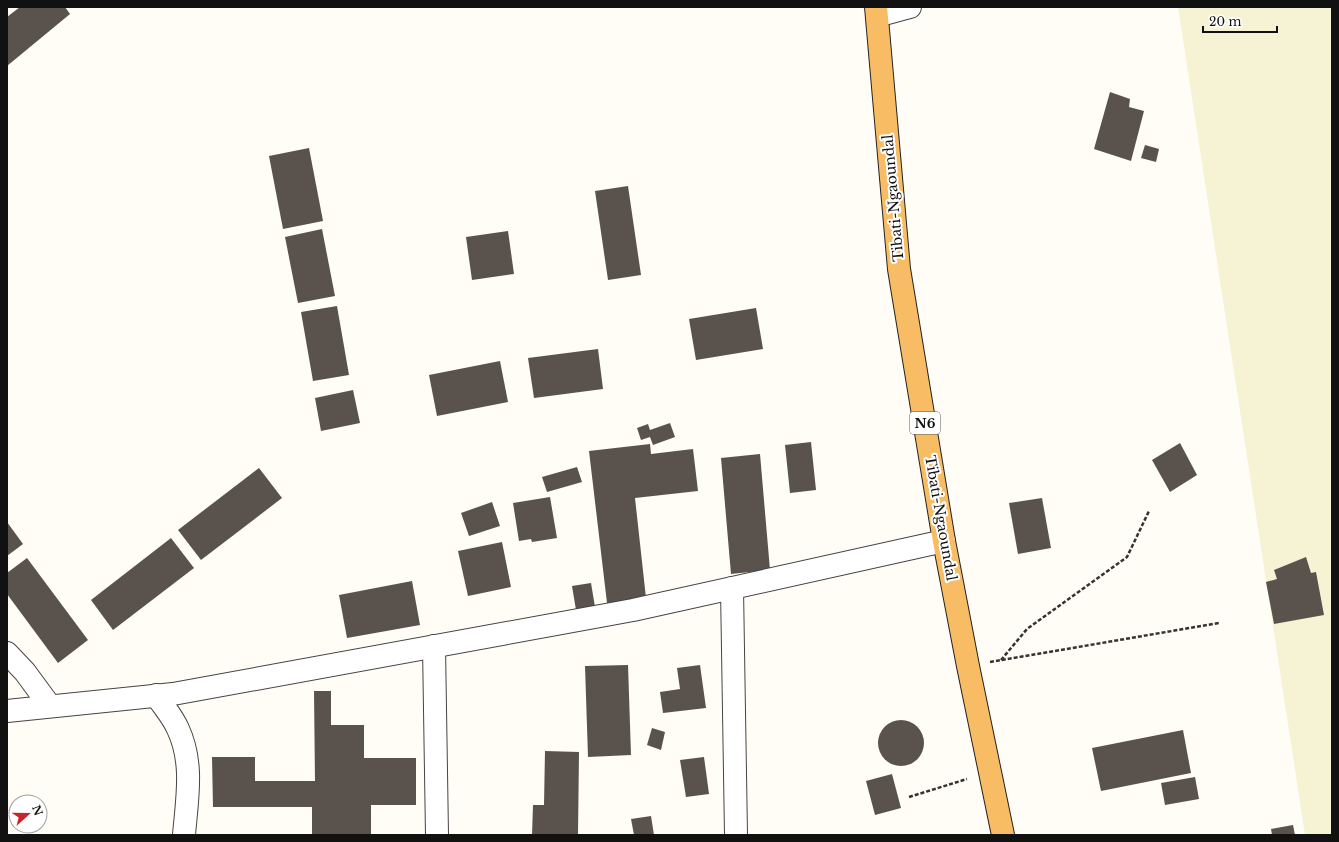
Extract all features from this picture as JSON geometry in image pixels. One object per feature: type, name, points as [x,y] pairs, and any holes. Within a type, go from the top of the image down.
[{"type":"highway","name":"Tibati-Ngaoundal","points":[[877,11],[899,269],[944,541],[1003,835]]},
{"type":"street","points":[[877,11],[910,7]]},
{"type":"street","points":[[7,711],[173,694],[633,610],[944,541]]},
{"type":"street","points":[[732,588],[736,835]]},
{"type":"street","points":[[434,646],[437,835]]},
{"type":"street","points":[[7,653],[25,672],[50,706]]},
{"type":"street","points":[[156,696],[178,727],[186,748],[189,774],[184,835]]},
{"type":"path","points":[[1001,661],[1027,628],[1127,557],[1149,511]]},
{"type":"path","points":[[968,666],[1219,623]]},
{"type":"path","points":[[909,797],[970,778]]},
{"type":"shaded area","points":[[1178,7],[1332,7],[1332,835],[1305,835]]},
{"type":"building","points":[[20,7],[65,7],[70,14],[7,66],[7,17]]},
{"type":"building","points":[[1110,92],[1130,99],[1129,107],[1144,111],[1131,161],[1094,149]]},
{"type":"building","points":[[1145,145],[1159,149],[1156,162],[1141,158]]},
{"type":"building","points":[[309,148],[323,221],[283,229],[269,156]]},
{"type":"building","points":[[628,186],[641,275],[608,280],[595,191]]},
{"type":"building","points":[[322,229],[335,296],[298,303],[285,237]]},
{"type":"building","points":[[508,231],[514,274],[472,280],[466,237]]},
{"type":"building","points":[[337,306],[349,375],[313,381],[301,312]]},
{"type":"building","points":[[756,308],[763,349],[696,360],[689,319]]},
{"type":"building","points":[[598,349],[603,389],[534,398],[528,358]]},
{"type":"building","points":[[500,361],[508,402],[437,416],[429,375]]},
{"type":"building","points":[[353,390],[360,423],[321,431],[315,398]]},
{"type":"building","points":[[670,423],[675,437],[653,445],[650,437],[641,440],[637,428],[648,424],[650,430]]},
{"type":"building","points":[[811,442],[816,490],[790,493],[785,445]]},
{"type":"building","points":[[1180,443],[1197,475],[1170,492],[1152,460]]},
{"type":"building","points":[[650,444],[651,454],[693,449],[698,491],[635,498],[646,598],[607,603],[589,451]]},
{"type":"building","points":[[760,454],[770,570],[731,574],[721,458]]},
{"type":"building","points":[[577,467],[582,482],[547,492],[542,477]]},
{"type":"building","points":[[259,468],[282,498],[201,560],[178,530]]},
{"type":"building","points":[[550,497],[557,538],[532,542],[531,539],[519,541],[513,503]]},
{"type":"building","points":[[1042,498],[1051,548],[1018,554],[1009,503]]},
{"type":"building","points":[[492,502],[500,526],[469,536],[461,513]]},
{"type":"building","points":[[7,522],[23,544],[7,556]]},
{"type":"building","points":[[171,538],[194,568],[113,630],[91,600]]},
{"type":"building","points":[[502,542],[511,587],[468,596],[458,551]]},
{"type":"building","points":[[1306,557],[1311,573],[1316,572],[1324,615],[1274,624],[1266,582],[1277,579],[1274,570]]},
{"type":"building","points":[[27,558],[88,640],[58,663],[7,594],[7,573]]},
{"type":"building","points":[[412,581],[420,625],[347,638],[339,595]]},
{"type":"building","points":[[591,583],[595,607],[576,610],[572,586]]},
{"type":"building","points":[[628,665],[631,755],[588,757],[585,666]]},
{"type":"building","points":[[700,665],[706,708],[663,713],[660,692],[680,689],[677,668]]},
{"type":"building","points":[[314,691],[331,691],[331,725],[364,725],[364,758],[416,758],[416,805],[371,805],[371,835],[312,835],[312,807],[213,807],[212,757],[255,757],[255,781],[315,781]]},
{"type":"building","points":[[901,720],[914,724],[920,730],[924,743],[920,756],[914,762],[901,766],[888,762],[882,756],[878,743],[882,730],[888,724]]},
{"type":"building","points":[[652,728],[665,732],[661,750],[647,745]]},
{"type":"building","points":[[1183,730],[1191,773],[1101,791],[1092,748]]},
{"type":"building","points":[[545,751],[579,752],[578,835],[532,835],[533,805],[544,805]]},
{"type":"building","points":[[704,757],[709,794],[686,797],[680,760]]},
{"type":"building","points":[[892,774],[901,808],[875,815],[866,781]]},
{"type":"building","points":[[1195,777],[1199,799],[1165,805],[1161,783]]},
{"type":"building","points":[[651,816],[654,835],[634,835],[631,819]]},
{"type":"building","points":[[1293,825],[1295,835],[1272,835],[1271,829]]}]
